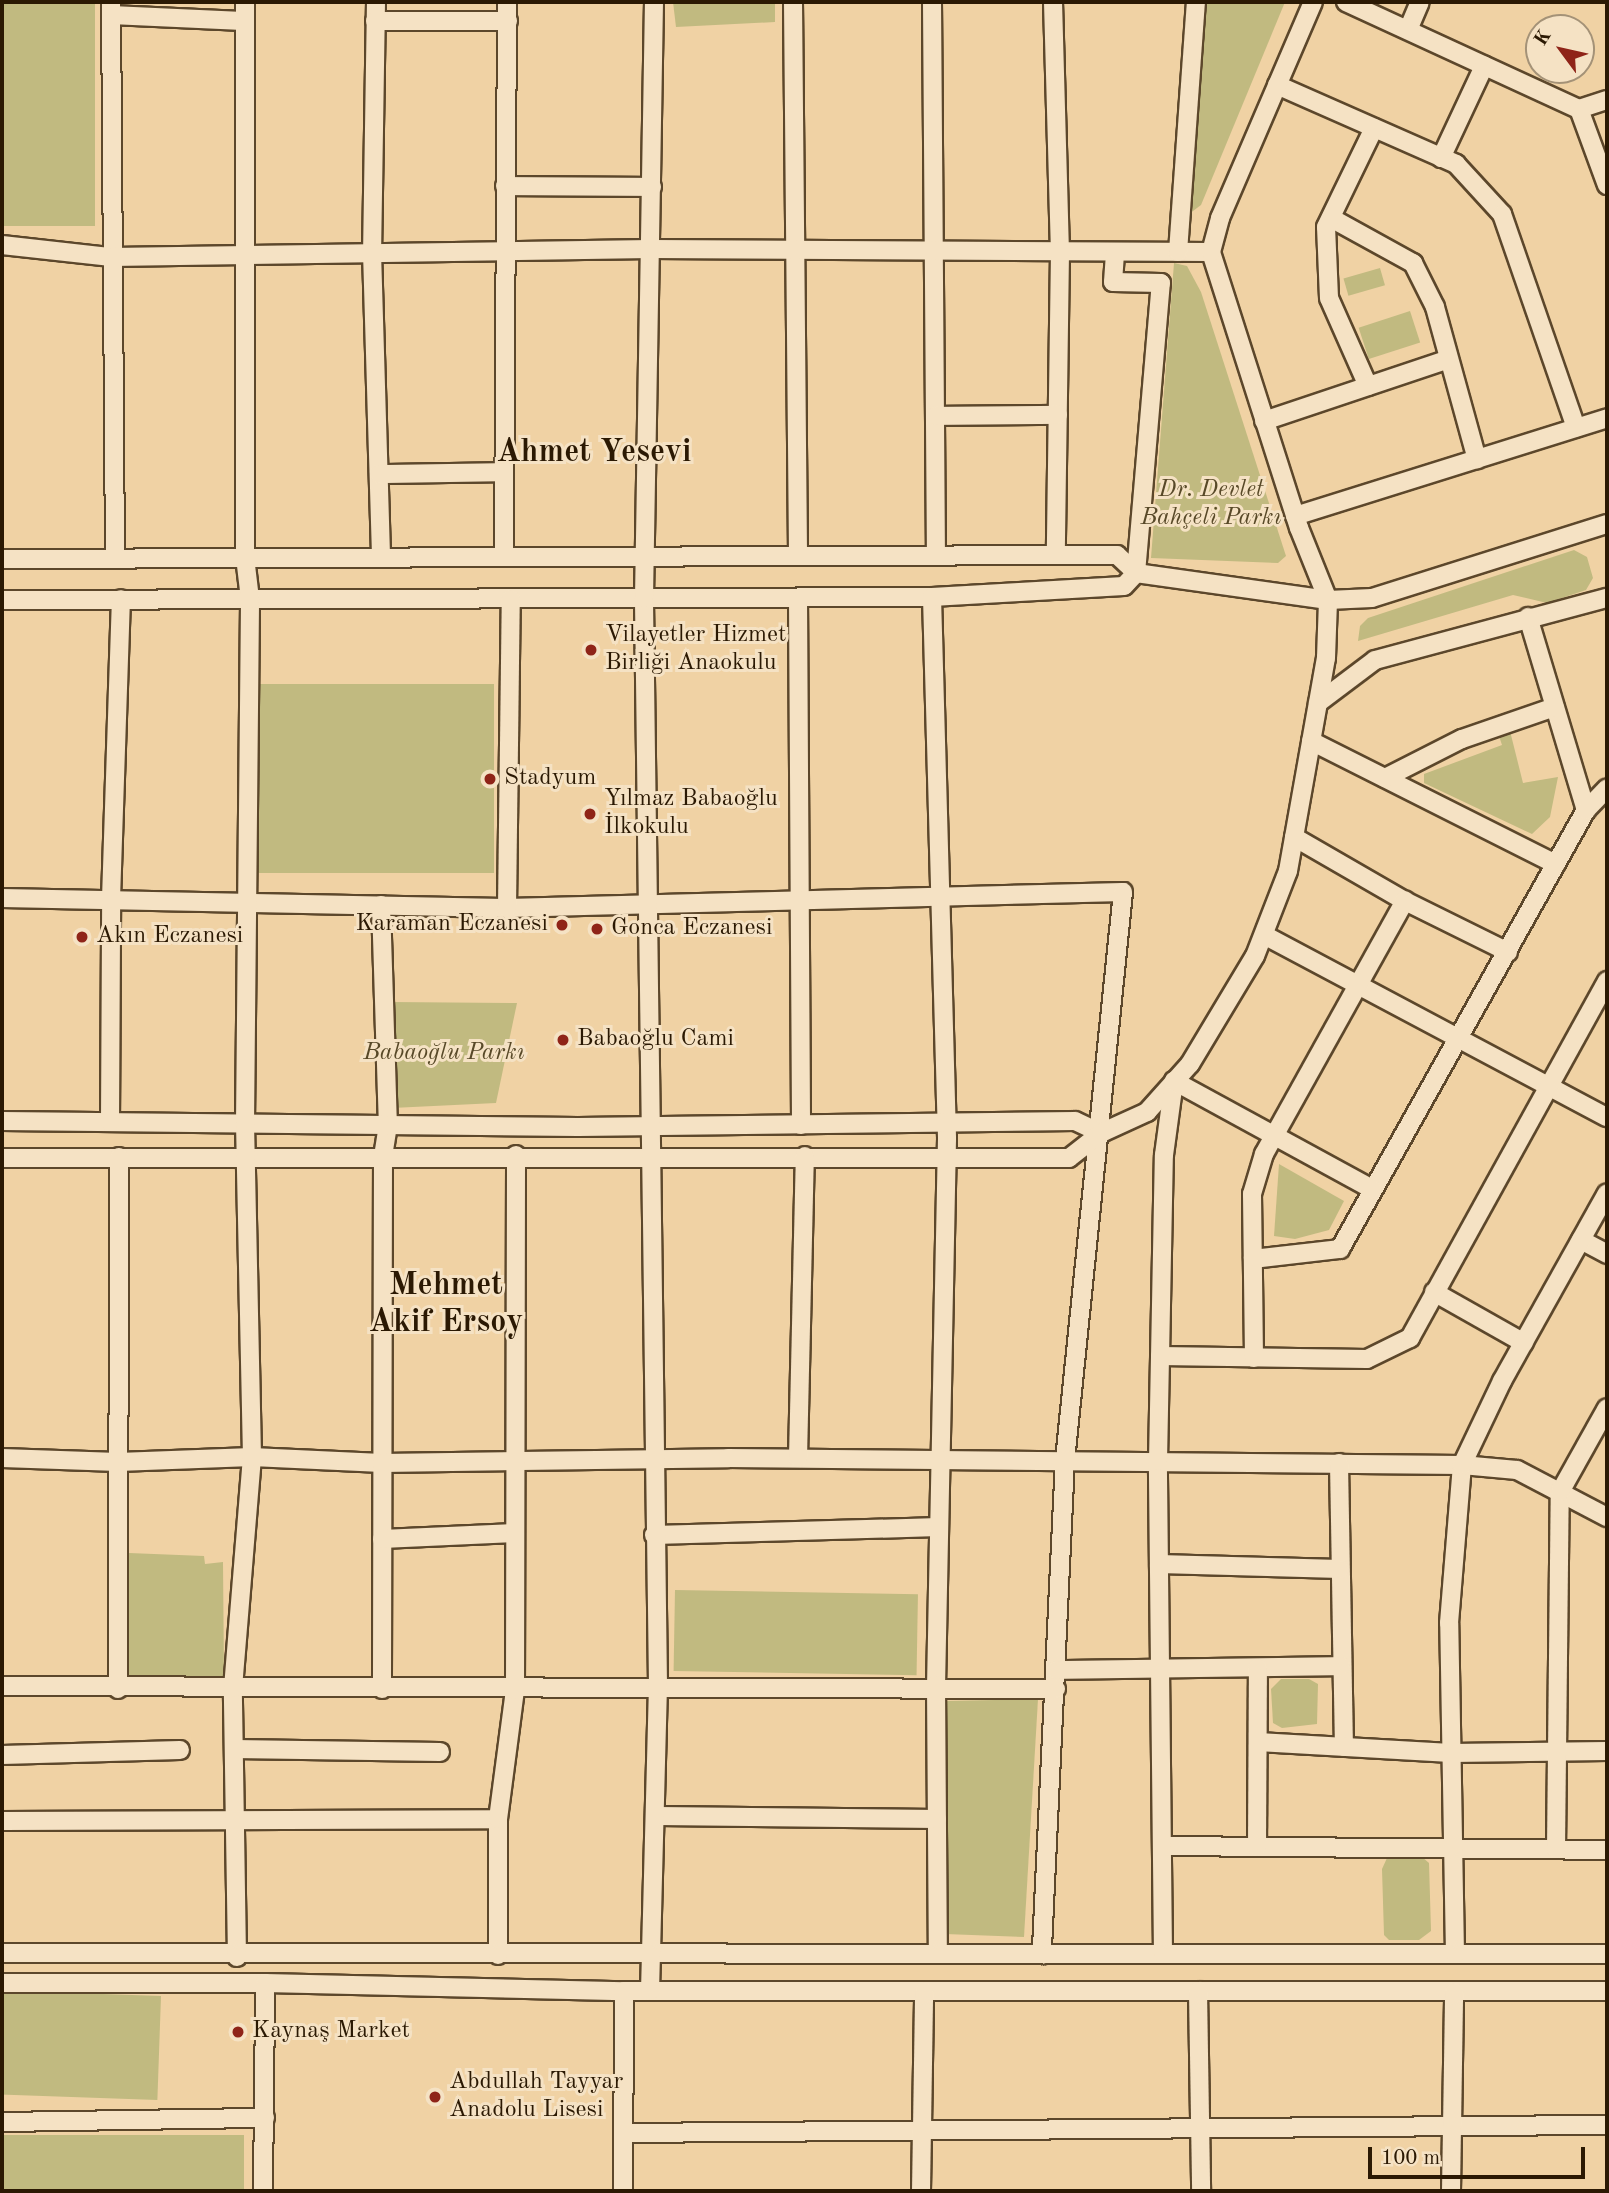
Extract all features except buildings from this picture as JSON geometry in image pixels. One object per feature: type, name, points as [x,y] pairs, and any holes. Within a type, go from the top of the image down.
[{"type":"street","points":[[237,1957],[233,1688],[252,1457],[245,1124],[244,902],[250,599],[245,557],[245,2]]},
{"type":"street","points":[[376,2],[372,252],[381,556]]},
{"type":"street","points":[[504,556],[507,2]]},
{"type":"street","points":[[650,1991],[658,1816],[658,1685],[652,1457],[653,1156],[645,903],[644,598],[648,556],[654,2]]},
{"type":"street","points":[[793,2],[793,250],[798,556]]},
{"type":"street","points":[[933,2],[936,556]]},
{"type":"street","points":[[1053,2],[1060,252],[1056,555]]},
{"type":"street","points":[[1178,252],[1196,2]]},
{"type":"street","points":[[2,1158],[516,1155],[1069,1158],[1101,1133],[1147,1112],[1174,1082],[1248,968],[1264,935],[1288,871],[1318,703],[1328,600],[1295,516],[1211,253],[1220,218],[1313,2]]},
{"type":"street","points":[[1346,2],[1579,109],[1607,100]]},
{"type":"street","points":[[1408,30],[1420,2]]},
{"type":"street","points":[[115,558],[111,8],[243,21]]},
{"type":"street","points":[[375,21],[508,21]]},
{"type":"street","points":[[1441,158],[1485,66]]},
{"type":"street","points":[[1277,85],[1456,164],[1502,214],[1576,428]]},
{"type":"street","points":[[1579,109],[1607,185]]},
{"type":"street","points":[[1368,386],[1329,298],[1326,227],[1374,128]]},
{"type":"street","points":[[505,186],[652,187]]},
{"type":"street","points":[[1331,218],[1413,263],[1435,307],[1446,360],[1477,459]]},
{"type":"street","points":[[2,244],[111,257],[651,249],[1211,253]]},
{"type":"street","points":[[2,600],[932,597],[1095,590],[1124,586],[1136,573],[1161,283],[1113,282],[1115,252]]},
{"type":"street","points":[[1265,421],[1446,360]]},
{"type":"street","points":[[936,416],[1058,415]]},
{"type":"street","points":[[1295,516],[1607,418]]},
{"type":"street","points":[[379,474],[504,472]]},
{"type":"street","points":[[2,558],[1116,555],[1136,573],[1328,600],[1372,598],[1607,525]]},
{"type":"street","points":[[932,597],[946,1124],[936,1685],[938,1954]]},
{"type":"street","points":[[798,598],[801,1125]]},
{"type":"street","points":[[1318,703],[1376,660],[1528,617],[1607,598]]},
{"type":"street","points":[[110,1122],[111,900],[121,599]]},
{"type":"street","points":[[508,908],[511,599]]},
{"type":"street","points":[[1528,617],[1586,810]]},
{"type":"street","points":[[1385,778],[1462,739],[1555,707]]},
{"type":"street","points":[[1311,741],[1556,864]]},
{"type":"street","points":[[1253,1259],[1340,1249],[1455,1037],[1508,952],[1586,810],[1607,788]]},
{"type":"street","points":[[1294,837],[1405,901],[1508,952]]},
{"type":"street","points":[[2,898],[508,908],[939,893],[1123,892],[1101,1133],[1065,1460],[1042,1954]]},
{"type":"street","points":[[1254,1358],[1252,1194],[1273,1138],[1405,901]]},
{"type":"street","points":[[381,905],[387,1125],[383,1155],[382,1689]]},
{"type":"street","points":[[1264,935],[1607,1118]]},
{"type":"street","points":[[1160,1356],[1367,1359],[1409,1338],[1607,981]]},
{"type":"street","points":[[1174,1082],[1273,1138],[1372,1189]]},
{"type":"street","points":[[1163,1954],[1158,1461],[1164,1155],[1174,1082]]},
{"type":"street","points":[[2,1121],[650,1126],[1076,1121],[1101,1133]]},
{"type":"street","points":[[498,1955],[498,1819],[515,1690],[516,1155]]},
{"type":"street","points":[[798,1458],[805,1156]]},
{"type":"street","points":[[118,1689],[119,1157]]},
{"type":"street","points":[[1455,1954],[1449,1623],[1462,1465],[1524,1343],[1607,1193]]},
{"type":"street","points":[[1581,1240],[1607,1254]]},
{"type":"street","points":[[1434,1292],[1524,1343]]},
{"type":"street","points":[[1556,1849],[1560,1492],[1607,1408]]},
{"type":"street","points":[[2,1458],[118,1462],[252,1457],[382,1463],[652,1457],[1462,1465],[1517,1470],[1607,1517]]},
{"type":"street","points":[[1339,1463],[1341,1666],[1345,1747]]},
{"type":"street","points":[[654,1535],[939,1527]]},
{"type":"street","points":[[382,1539],[515,1533]]},
{"type":"street","points":[[1159,1564],[1340,1569]]},
{"type":"street","points":[[1056,1670],[1341,1666]]},
{"type":"street","points":[[1257,1847],[1258,1668]]},
{"type":"street","points":[[2,1686],[515,1690],[658,1685],[936,1685],[1056,1689]]},
{"type":"street","points":[[1258,1742],[1451,1753],[1607,1751]]},
{"type":"street","points":[[233,1749],[440,1752]]},
{"type":"street","points":[[2,1755],[180,1750]]},
{"type":"street","points":[[658,1816],[937,1819]]},
{"type":"street","points":[[2,1821],[498,1819]]},
{"type":"street","points":[[1162,1846],[1607,1850]]},
{"type":"street","points":[[2,1953],[237,1957],[1607,1954]]},
{"type":"street","points":[[2,1983],[265,1983],[624,1991],[1607,1991]]},
{"type":"street","points":[[264,2191],[265,1983]]},
{"type":"street","points":[[623,2191],[624,1991]]},
{"type":"street","points":[[921,2191],[924,1991]]},
{"type":"street","points":[[1198,1992],[1201,2191]]},
{"type":"street","points":[[1451,2191],[1454,1992]]},
{"type":"street","points":[[2,2122],[265,2118]]},
{"type":"street","points":[[623,2133],[922,2129],[1202,2131],[1607,2125]]},
{"type":"green space","points":[[2,2],[95,2],[95,226],[2,226]]},
{"type":"green space","points":[[673,2],[775,2],[775,22],[676,27]]},
{"type":"green space","points":[[1206,2],[1285,2],[1201,205],[1189,214]]},
{"type":"green space","name":"Dr. Devlet Bahçeli Parkı","points":[[1174,263],[1187,266],[1201,292],[1286,556],[1278,563],[1151,558]]},
{"type":"green space","points":[[1380,268],[1385,285],[1348,296],[1343,278]]},
{"type":"green space","points":[[1410,311],[1420,342],[1369,359],[1359,328]]},
{"type":"green space","points":[[1574,550],[1587,557],[1593,578],[1586,590],[1547,603],[1513,595],[1358,641],[1360,626],[1368,618]]},
{"type":"green space","points":[[255,684],[494,684],[494,873],[255,873]]},
{"type":"green space","points":[[1510,731],[1523,783],[1558,777],[1550,817],[1532,834],[1424,783],[1424,774],[1502,745],[1499,736]]},
{"type":"green space","name":"Babaoğlu Parkı","points":[[391,1002],[517,1003],[496,1103],[392,1108]]},
{"type":"green space","points":[[1279,1164],[1344,1201],[1329,1230],[1295,1239],[1274,1236]]},
{"type":"green space","points":[[129,1553],[204,1556],[205,1564],[223,1562],[224,1677],[128,1678]]},
{"type":"green space","points":[[675,1590],[918,1594],[917,1675],[674,1671]]},
{"type":"green space","points":[[1281,1679],[1309,1679],[1318,1684],[1317,1724],[1282,1728],[1273,1723],[1271,1689]]},
{"type":"green space","points":[[1038,1699],[1024,1937],[945,1934],[947,1701]]},
{"type":"green space","points":[[1422,1857],[1429,1863],[1431,1931],[1419,1940],[1389,1940],[1384,1935],[1382,1869],[1387,1858]]},
{"type":"green space","points":[[2,1990],[161,1996],[157,2100],[2,2095]]},
{"type":"green space","points":[[3,2135],[244,2135],[244,2191],[3,2191]]},
{"type":"place","name":"Vilayetler Hizmet Birliği Anaokulu","points":[[591,650]]},
{"type":"place","name":"Stadyum","points":[[490,779]]},
{"type":"place","name":"Yılmaz Babaoğlu İlkokulu","points":[[590,814]]},
{"type":"place","name":"Karaman Eczanesi","points":[[562,925]]},
{"type":"place","name":"Gonca Eczanesi","points":[[597,929]]},
{"type":"place","name":"Akın Eczanesi","points":[[82,937]]},
{"type":"place","name":"Babaoğlu Cami","points":[[563,1040]]},
{"type":"place","name":"Kaynaş Market","points":[[238,2032]]},
{"type":"place","name":"Abdullah Tayyar Anadolu Lisesi","points":[[435,2097]]},
{"type":"district","name":"Ahmet Yesevi","points":[[594,453]]},
{"type":"district","name":"Mehmet Akif Ersoy","points":[[446,1306]]}]
